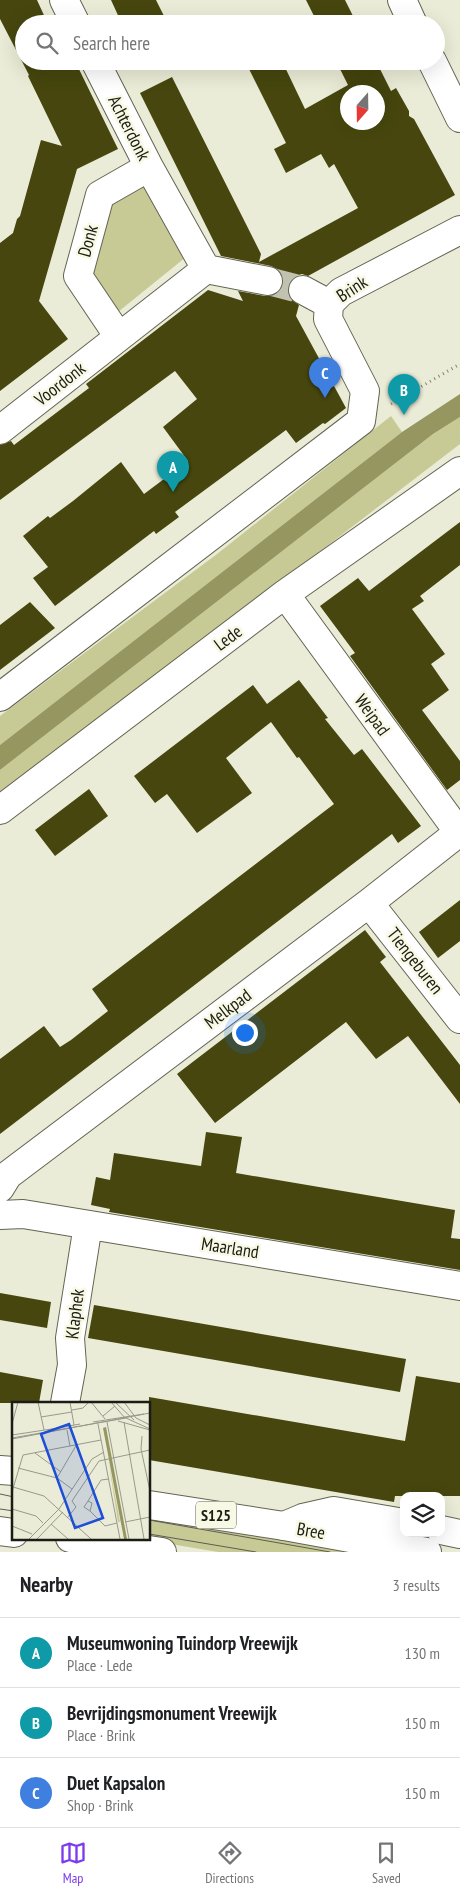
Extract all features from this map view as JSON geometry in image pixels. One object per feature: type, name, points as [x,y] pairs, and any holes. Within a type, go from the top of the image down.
[{"type":"street","points":[[64,0],[72,15]]},
{"type":"street","points":[[402,0],[409,15]]},
{"type":"street","name":"Achterdonk","points":[[100,70],[148,167]]},
{"type":"street","points":[[436,70],[460,118]]},
{"type":"street","points":[[148,167],[206,269]]},
{"type":"street","name":"Donk","points":[[119,337],[78,276],[100,195],[148,167]]},
{"type":"street","name":"Brink","points":[[361,421],[365,391],[328,319],[330,304],[341,292],[460,230]]},
{"type":"street","points":[[119,337],[206,269],[268,281]]},
{"type":"street","points":[[303,290],[330,304]]},
{"type":"street","name":"Voordonk","points":[[0,430],[119,337]]},
{"type":"street","points":[[0,696],[361,421]]},
{"type":"street","name":"Lede","points":[[0,810],[285,594],[460,471]]},
{"type":"street","name":"Weipad","points":[[285,594],[459,834]]},
{"type":"street","name":"Melkpad","points":[[0,1188],[8,1175],[459,834]]},
{"type":"street","name":"Tiengeburen","points":[[369,903],[460,1019]]},
{"type":"street","name":"Maarland","points":[[0,1215],[23,1214],[460,1286]]},
{"type":"street","name":"Klaphek","points":[[65,1402],[72,1365],[70,1338],[88,1225]]},
{"type":"street","name":"Bree","points":[[150,1505],[284,1526],[427,1552]]},
{"type":"street","name":"Bree","points":[[284,1526],[313,1515],[334,1511],[400,1522]]},
{"type":"street","points":[[445,1531],[460,1534]]},
{"type":"street","points":[[83,1540],[162,1552]]},
{"type":"path","points":[[361,421],[460,364]]},
{"type":"shaded area","points":[[145,185],[186,257],[118,312],[88,268],[106,206]]},
{"type":"shaded area","points":[[460,394],[460,417],[433,434],[0,770],[0,745],[402,432]]},
{"type":"shaded area","points":[[391,416],[402,432],[0,745],[0,716],[217,554]]},
{"type":"shaded area","points":[[460,417],[460,444],[0,797],[0,770],[433,434]]},
{"type":"shaded area","points":[[150,1513],[378,1552],[218,1552],[147,1540],[150,1540]]},
{"type":"building","points":[[0,0],[37,0],[44,15],[15,15],[15,48],[0,19]]},
{"type":"building","points":[[111,0],[156,0],[164,15],[118,15]]},
{"type":"building","points":[[306,0],[345,0],[352,15],[314,15]]},
{"type":"building","points":[[26,70],[79,70],[118,149],[77,169],[39,301],[68,339],[0,391],[0,243],[13,233],[17,219],[20,216],[41,140],[62,146]]},
{"type":"building","points":[[250,70],[286,70],[305,109],[340,89],[340,130],[385,130],[385,85],[348,85],[340,70],[380,70],[391,91],[396,88],[409,111],[409,116],[414,119],[455,195],[308,276],[302,274],[295,276],[289,283],[287,291],[290,298],[299,305],[296,316],[346,408],[296,443],[286,430],[175,512],[179,517],[156,534],[154,531],[55,606],[33,578],[48,567],[23,536],[48,516],[50,518],[73,501],[121,462],[144,494],[188,461],[163,427],[197,399],[175,371],[0,500],[0,445],[11,441],[14,445],[89,388],[86,384],[208,290],[243,301],[238,291],[273,296],[280,291],[283,283],[283,275],[279,270],[271,266],[221,256],[140,93],[172,77],[261,254],[259,262],[358,208],[334,164],[329,168],[321,154],[286,173],[274,149],[286,143]]},
{"type":"building","points":[[460,522],[460,565],[420,596],[424,601],[412,609],[445,654],[431,664],[449,690],[422,710],[460,761],[460,780],[447,790],[350,656],[355,653],[320,606],[358,578],[369,591]]},
{"type":"building","points":[[30,602],[55,628],[0,670],[0,625]]},
{"type":"building","points":[[299,680],[328,718],[325,719],[354,755],[362,749],[421,826],[398,843],[392,834],[0,1134],[0,1059],[44,1026],[60,1047],[71,1040],[108,1011],[92,989],[334,804],[271,722],[226,758],[252,793],[197,833],[167,794],[155,803],[134,776],[253,685],[267,704]]},
{"type":"building","points":[[89,789],[108,816],[55,856],[35,830]]},
{"type":"building","points":[[460,900],[460,941],[438,958],[419,932]]},
{"type":"building","points":[[365,930],[386,957],[380,962],[460,1065],[460,1104],[408,1036],[376,1059],[346,1022],[215,1123],[177,1074]]},
{"type":"building","points":[[206,1132],[242,1137],[236,1173],[455,1210],[451,1238],[460,1239],[460,1270],[109,1212],[110,1209],[91,1205],[96,1177],[110,1180],[114,1153],[201,1166]]},
{"type":"building","points":[[0,1293],[51,1302],[47,1328],[0,1320]]},
{"type":"building","points":[[94,1305],[406,1359],[400,1392],[88,1338]]},
{"type":"building","points":[[0,1372],[43,1380],[39,1402],[0,1403]]},
{"type":"building","points":[[416,1376],[460,1383],[460,1496],[445,1496],[445,1492],[400,1492],[400,1496],[395,1496],[394,1502],[150,1460],[149,1397],[405,1441]]},
{"type":"tunnel","points":[[268,281],[303,290]]},
{"type":"tram line","points":[[0,1494],[12,1497]]},
{"type":"tram line","points":[[0,1509],[12,1511]]},
{"type":"tram line","points":[[150,1520],[330,1552]]},
{"type":"tram line","points":[[150,1534],[256,1552]]},
{"type":"place","name":"Duet Kapsalon","points":[[325,398]]},
{"type":"place","name":"Bevrijdingsmonument Vreewijk","points":[[404,415]]},
{"type":"place","name":"Museumwoning Tuindorp Vreewijk","points":[[173,492]]}]
